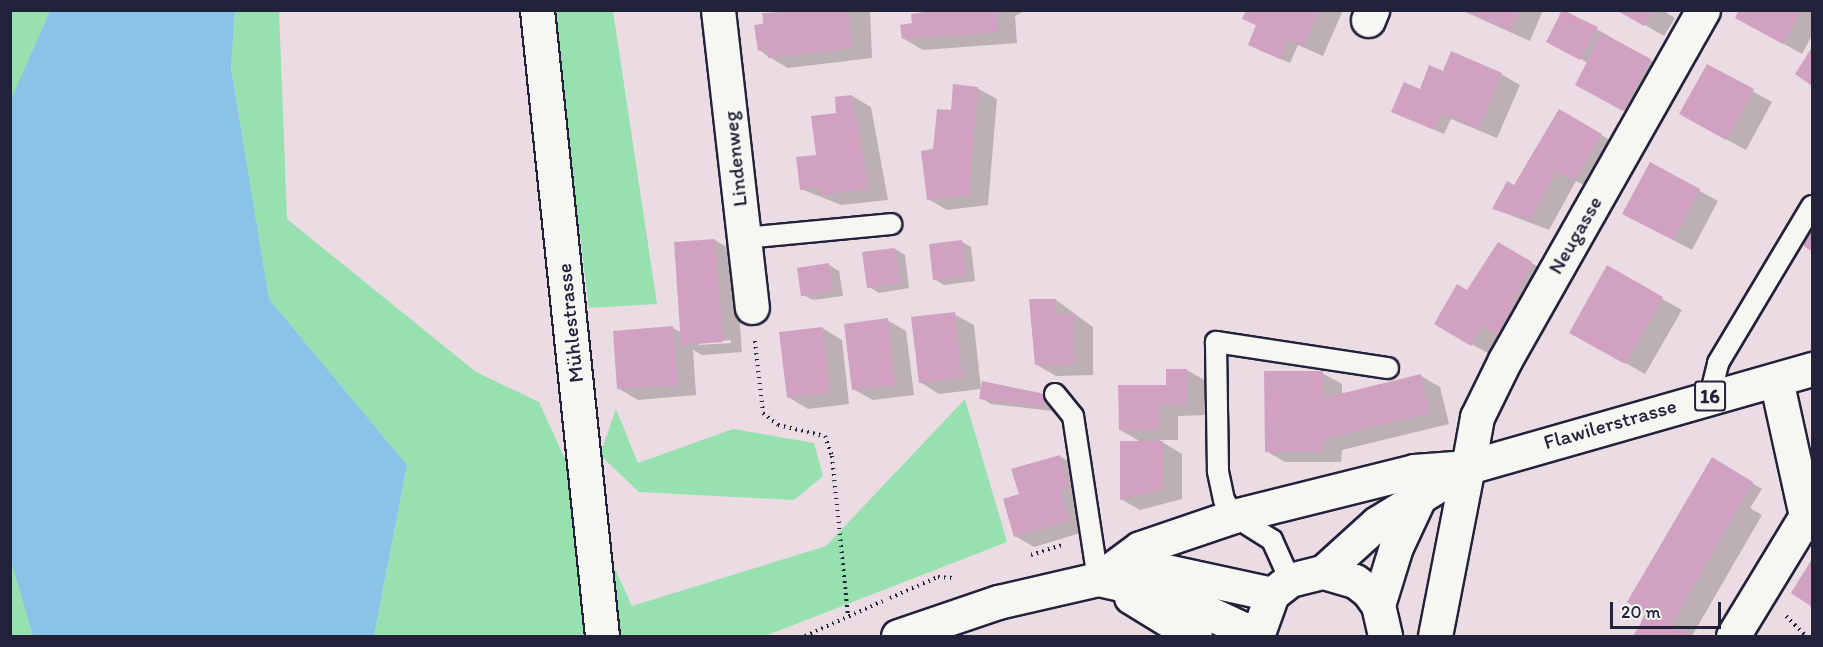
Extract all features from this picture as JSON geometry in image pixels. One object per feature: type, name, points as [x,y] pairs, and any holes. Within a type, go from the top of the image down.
[{"type":"main road","name":"Mühlestrasse","points":[[537,10],[602,636]]},
{"type":"main road","name":"Lindenweg","points":[[718,10],[752,307]]},
{"type":"main road","name":"Neugasse","points":[[1435,636],[1477,417],[1504,360],[1703,10]]},
{"type":"main road","name":"Flawilerstrasse","points":[[1323,572],[1377,523],[1417,502],[1468,467],[1710,396],[1812,369]]},
{"type":"main road","points":[[1733,636],[1809,514],[1776,380]]},
{"type":"main road","points":[[1111,571],[1140,548],[1234,516],[1414,471],[1468,467]]},
{"type":"main road","points":[[1385,636],[1378,605],[1396,547],[1417,502]]},
{"type":"main road","points":[[1111,571],[1170,594],[1256,635],[1281,587]]},
{"type":"main road","points":[[1111,571],[1195,636]]},
{"type":"main road","points":[[898,636],[998,602],[1111,571],[1281,587],[1323,572],[1355,581],[1378,605]]},
{"type":"lane","points":[[1710,396],[1718,363],[1812,206]]},
{"type":"lane","points":[[744,238],[891,224]]},
{"type":"lane","points":[[1281,587],[1272,540],[1234,516],[1218,471],[1216,342],[1388,368]]},
{"type":"lane","points":[[1055,394],[1073,416],[1111,571]]},
{"type":"path","points":[[752,307],[763,413],[778,424],[825,436],[832,456],[848,616]]},
{"type":"green space","points":[[10,11],[50,11],[11,102]]},
{"type":"green space","points":[[235,11],[279,11],[287,219],[476,372],[539,402],[632,606],[826,546],[965,399],[1007,542],[765,636],[374,636],[407,465],[269,299],[231,68]]},
{"type":"green space","points":[[552,11],[613,11],[657,304],[589,308]]},
{"type":"green space","points":[[616,409],[638,463],[733,429],[814,443],[823,476],[794,500],[639,492],[600,455]]},
{"type":"green space","points":[[11,557],[33,636],[11,636]]},
{"type":"water","points":[[50,11],[235,11],[231,68],[269,299],[407,465],[374,636],[33,636],[10,557],[10,102]]},
{"type":"building","points":[[848,10],[853,48],[768,58],[766,49],[758,51],[754,25],[764,24],[762,13]]},
{"type":"building","points":[[937,10],[996,10],[998,32],[902,39],[900,25],[912,23],[911,14]]},
{"type":"building","points":[[1246,10],[1319,10],[1303,46],[1288,39],[1280,59],[1248,45],[1256,25],[1242,19]]},
{"type":"building","points":[[1463,10],[1519,10],[1510,31]]},
{"type":"building","points":[[1562,10],[1598,27],[1580,60],[1546,42]]},
{"type":"building","points":[[1616,10],[1653,10],[1644,26]]},
{"type":"building","points":[[1739,10],[1801,10],[1783,44],[1735,18]]},
{"type":"building","points":[[1602,33],[1651,59],[1623,111],[1575,85]]},
{"type":"building","points":[[1812,47],[1812,86],[1795,74]]},
{"type":"building","points":[[1451,51],[1502,73],[1478,129],[1442,113],[1434,130],[1391,112],[1404,82],[1420,89],[1429,65],[1443,71]]},
{"type":"building","points":[[1707,64],[1754,89],[1726,140],[1679,114]]},
{"type":"building","points":[[953,84],[978,87],[969,195],[927,200],[921,151],[933,149],[937,109],[951,110]]},
{"type":"building","points":[[852,95],[869,189],[820,195],[819,187],[800,190],[796,157],[816,155],[811,116],[836,113],[835,97]]},
{"type":"building","points":[[1559,109],[1602,134],[1575,180],[1556,171],[1530,220],[1492,209],[1507,181],[1514,185]]},
{"type":"building","points":[[1650,162],[1700,189],[1673,240],[1622,214]]},
{"type":"building","points":[[1812,225],[1812,252],[1800,243]]},
{"type":"building","points":[[715,239],[723,342],[681,345],[674,242]]},
{"type":"building","points":[[962,240],[966,276],[933,280],[929,244]]},
{"type":"building","points":[[1498,242],[1532,262],[1498,335],[1482,326],[1471,346],[1434,324],[1457,284],[1467,290]]},
{"type":"building","points":[[895,248],[900,283],[867,288],[862,252]]},
{"type":"building","points":[[829,263],[833,291],[801,296],[797,268]]},
{"type":"building","points":[[1607,265],[1663,297],[1625,364],[1569,333]]},
{"type":"building","points":[[1029,299],[1056,299],[1056,314],[1074,314],[1074,365],[1035,365]]},
{"type":"building","points":[[955,312],[962,378],[919,383],[911,317]]},
{"type":"building","points":[[888,318],[895,385],[852,390],[844,324]]},
{"type":"building","points":[[673,326],[678,385],[617,389],[613,331]]},
{"type":"building","points":[[823,327],[830,393],[787,398],[779,332]]},
{"type":"building","points":[[1166,369],[1187,369],[1187,405],[1159,405],[1159,430],[1119,430],[1118,385],[1166,385]]},
{"type":"building","points":[[1264,371],[1323,371],[1323,398],[1421,374],[1430,413],[1323,439],[1322,452],[1265,452]]},
{"type":"building","points":[[982,381],[1045,394],[1043,407],[979,399]]},
{"type":"building","points":[[1120,441],[1163,441],[1163,489],[1120,500]]},
{"type":"building","points":[[1060,455],[1069,488],[1060,490],[1069,521],[1014,537],[1003,499],[1019,494],[1011,469]]},
{"type":"building","points":[[1712,457],[1753,482],[1672,624],[1691,635],[1633,636],[1646,614],[1627,602]]},
{"type":"building","points":[[1812,559],[1812,607],[1791,593]]}]
